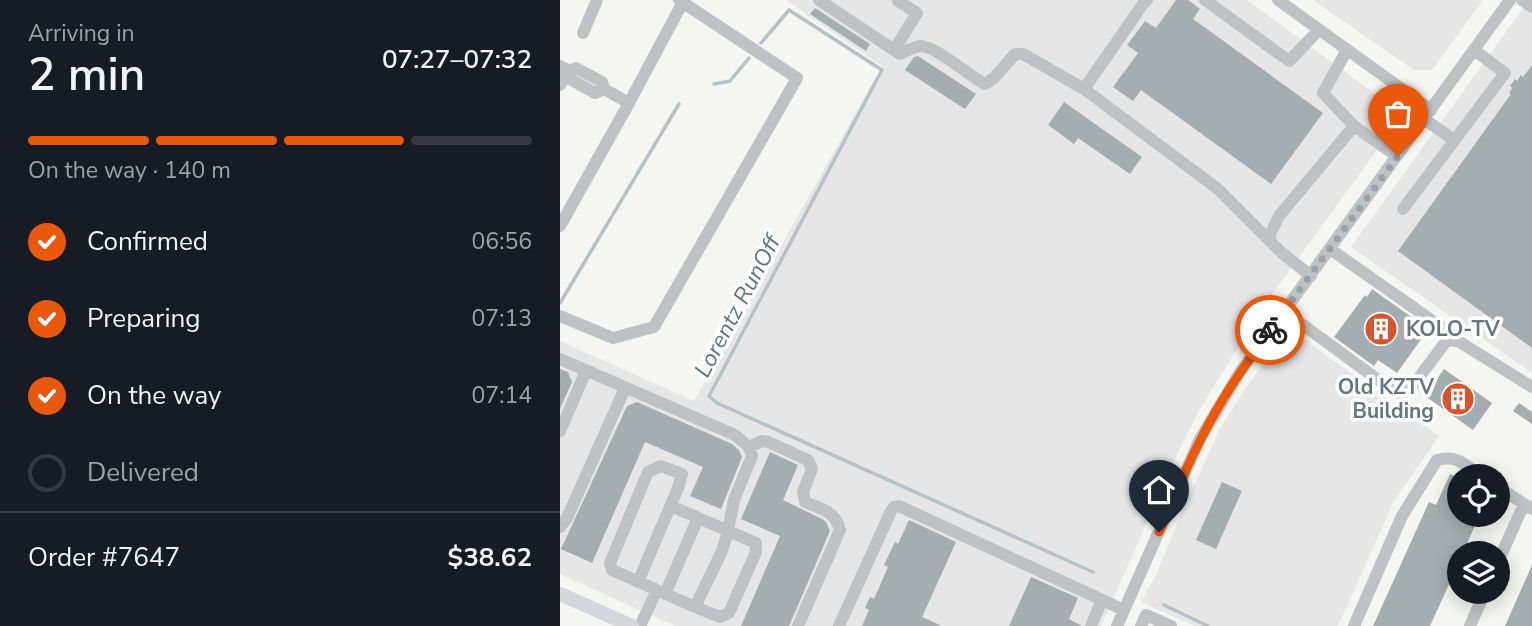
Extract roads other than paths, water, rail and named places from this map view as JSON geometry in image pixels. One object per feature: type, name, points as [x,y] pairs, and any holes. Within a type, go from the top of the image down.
[{"type":"main road","points":[[560,594],[632,626]]},
{"type":"street","points":[[583,33],[597,0]]},
{"type":"street","points":[[819,0],[900,54],[920,46],[934,50],[985,84],[994,78],[1015,54],[1023,54],[1084,89],[1218,189],[1282,253],[1311,276]]},
{"type":"street","points":[[894,50],[917,13],[899,0]]},
{"type":"street","points":[[1084,89],[1147,0]]},
{"type":"street","points":[[1205,0],[1289,61],[1319,30]]},
{"type":"street","points":[[1278,0],[1347,50],[1427,114],[1454,140]]},
{"type":"street","points":[[1117,626],[1200,439],[1240,372],[1510,0]]},
{"type":"street","points":[[1522,0],[1532,7]]},
{"type":"street","points":[[560,226],[629,103],[681,1],[797,78],[654,327],[613,338],[560,316]]},
{"type":"street","points":[[1347,50],[1322,93],[1354,126],[1398,156]]},
{"type":"street","points":[[1403,209],[1505,74],[1474,50]]},
{"type":"street","points":[[567,69],[570,79],[595,93],[604,89],[629,103]]},
{"type":"street","points":[[560,85],[567,69]]},
{"type":"street","points":[[1268,239],[1279,216],[1354,126]]},
{"type":"street","points":[[1330,249],[1441,327],[1447,341]]},
{"type":"street","points":[[1284,311],[1392,390],[1399,392],[1409,391],[1447,341]]},
{"type":"street","points":[[1447,341],[1458,341],[1532,387]]},
{"type":"street","points":[[560,359],[735,435],[749,447],[752,456],[734,500],[722,551],[695,607]]},
{"type":"street","points":[[560,431],[586,371]]},
{"type":"street","points":[[560,527],[567,518],[625,388]]},
{"type":"street","points":[[749,447],[762,441],[768,442],[808,460],[813,469],[803,492],[805,502],[832,514],[839,525],[840,530],[798,626]]},
{"type":"street","points":[[1354,626],[1402,516],[1437,460],[1447,457],[1463,464]]},
{"type":"street","points":[[638,582],[682,474],[661,466],[648,472],[610,563],[612,570],[638,582],[695,607],[720,617],[729,613],[756,552],[756,543],[671,506]]},
{"type":"street","points":[[1509,541],[1528,506],[1510,495]]},
{"type":"street","points":[[839,626],[891,511],[899,506],[1102,600],[1125,608],[1144,620],[1171,626]]},
{"type":"street","points":[[640,626],[661,592],[698,518]]},
{"type":"street","points":[[1091,626],[1102,600]]},
{"type":"street","points":[[1470,626],[1480,604]]},
{"type":"waterway","name":"Lorentz RunOff","points":[[761,43],[789,10],[882,70],[709,396],[717,403],[1093,572]]},
{"type":"waterway","name":"Lorentz RunOff","points":[[714,84],[730,81],[749,58]]},
{"type":"waterway","name":"Lorentz RunOff","points":[[560,303],[679,104]]},
{"type":"waterway","name":"Lorentz RunOff","points":[[1164,605],[1208,626]]},
{"type":"place","name":"KOLO-TV","points":[[1381,329]]},
{"type":"place","name":"Old KZTV Building","points":[[1458,399]]}]
